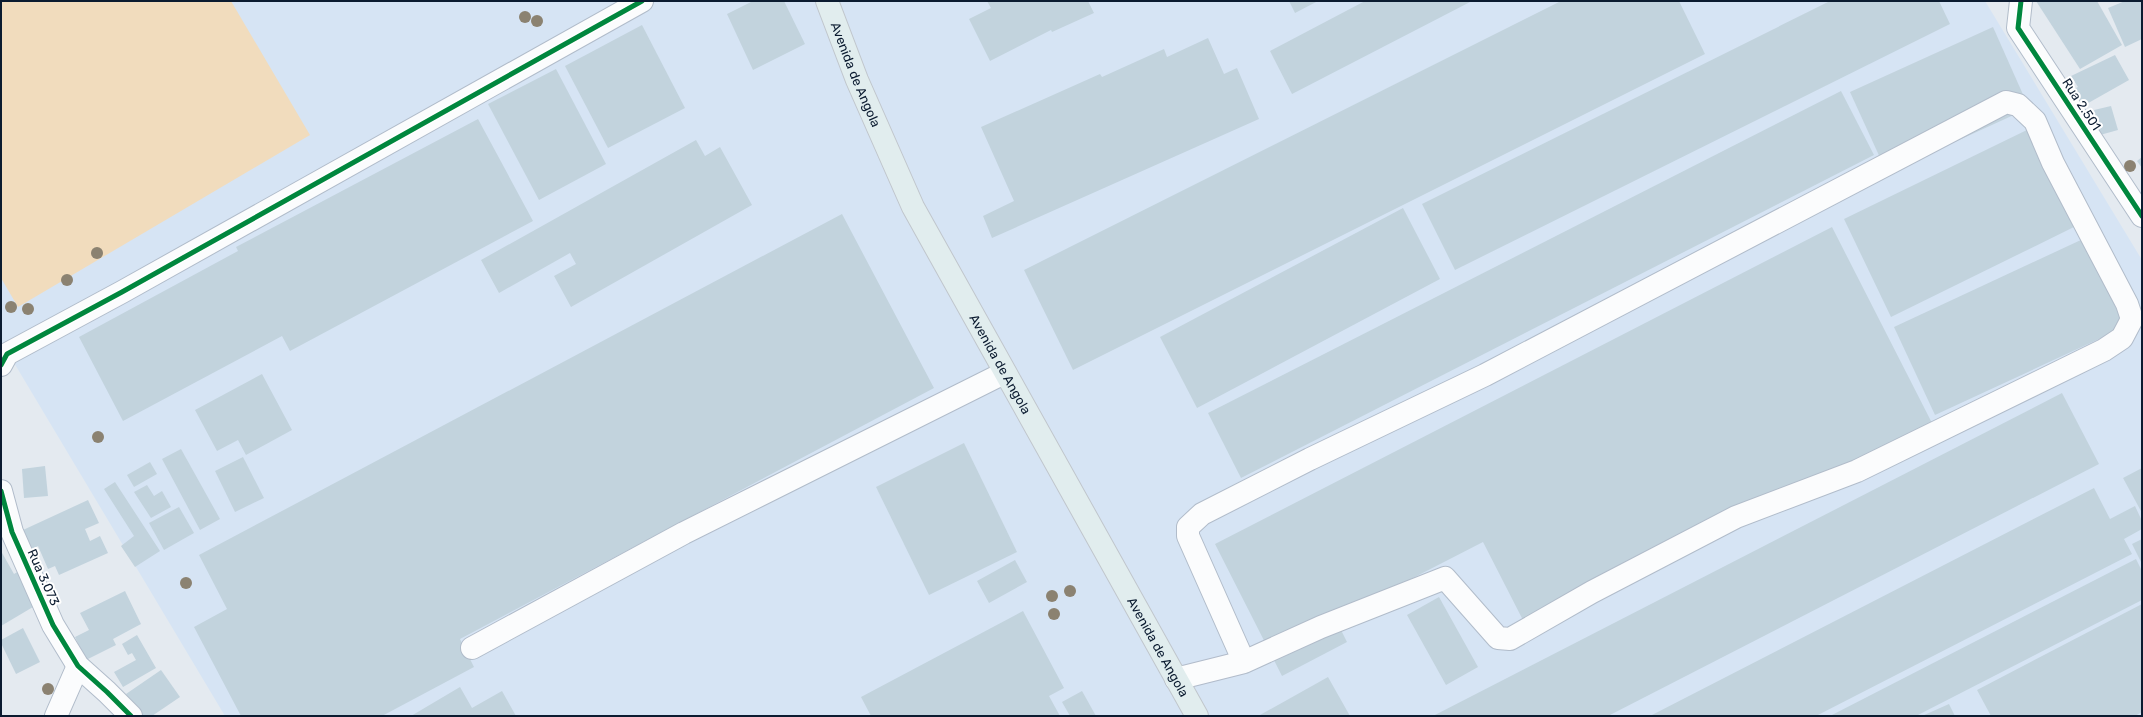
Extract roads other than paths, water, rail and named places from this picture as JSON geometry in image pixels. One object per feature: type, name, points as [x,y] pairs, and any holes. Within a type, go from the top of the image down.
[{"type":"main road","name":"Avenida de Angola","points":[[827,1],[858,80],[913,207],[1004,373],[1197,716]]},
{"type":"street","points":[[1,365],[7,354],[129,288],[642,1]]},
{"type":"street","name":"Rua 2.501","points":[[2020,1],[2018,28],[2142,216]]},
{"type":"street","points":[[1176,679],[1244,662],[1321,627],[1445,578],[1498,638],[1510,639],[1592,592],[1736,518],[1856,471],[2104,350],[2122,338],[2132,319],[2127,304],[2053,162],[2035,122],[2018,105],[2006,102],[1499,368],[1310,459],[1202,514],[1188,527],[1188,536],[1244,662]]},
{"type":"street","points":[[472,648],[684,533],[1004,373]]},
{"type":"street","name":"Rua 3.073","points":[[1,491],[12,532],[53,625],[78,666],[131,716]]},
{"type":"street","points":[[56,716],[78,666]]}]
